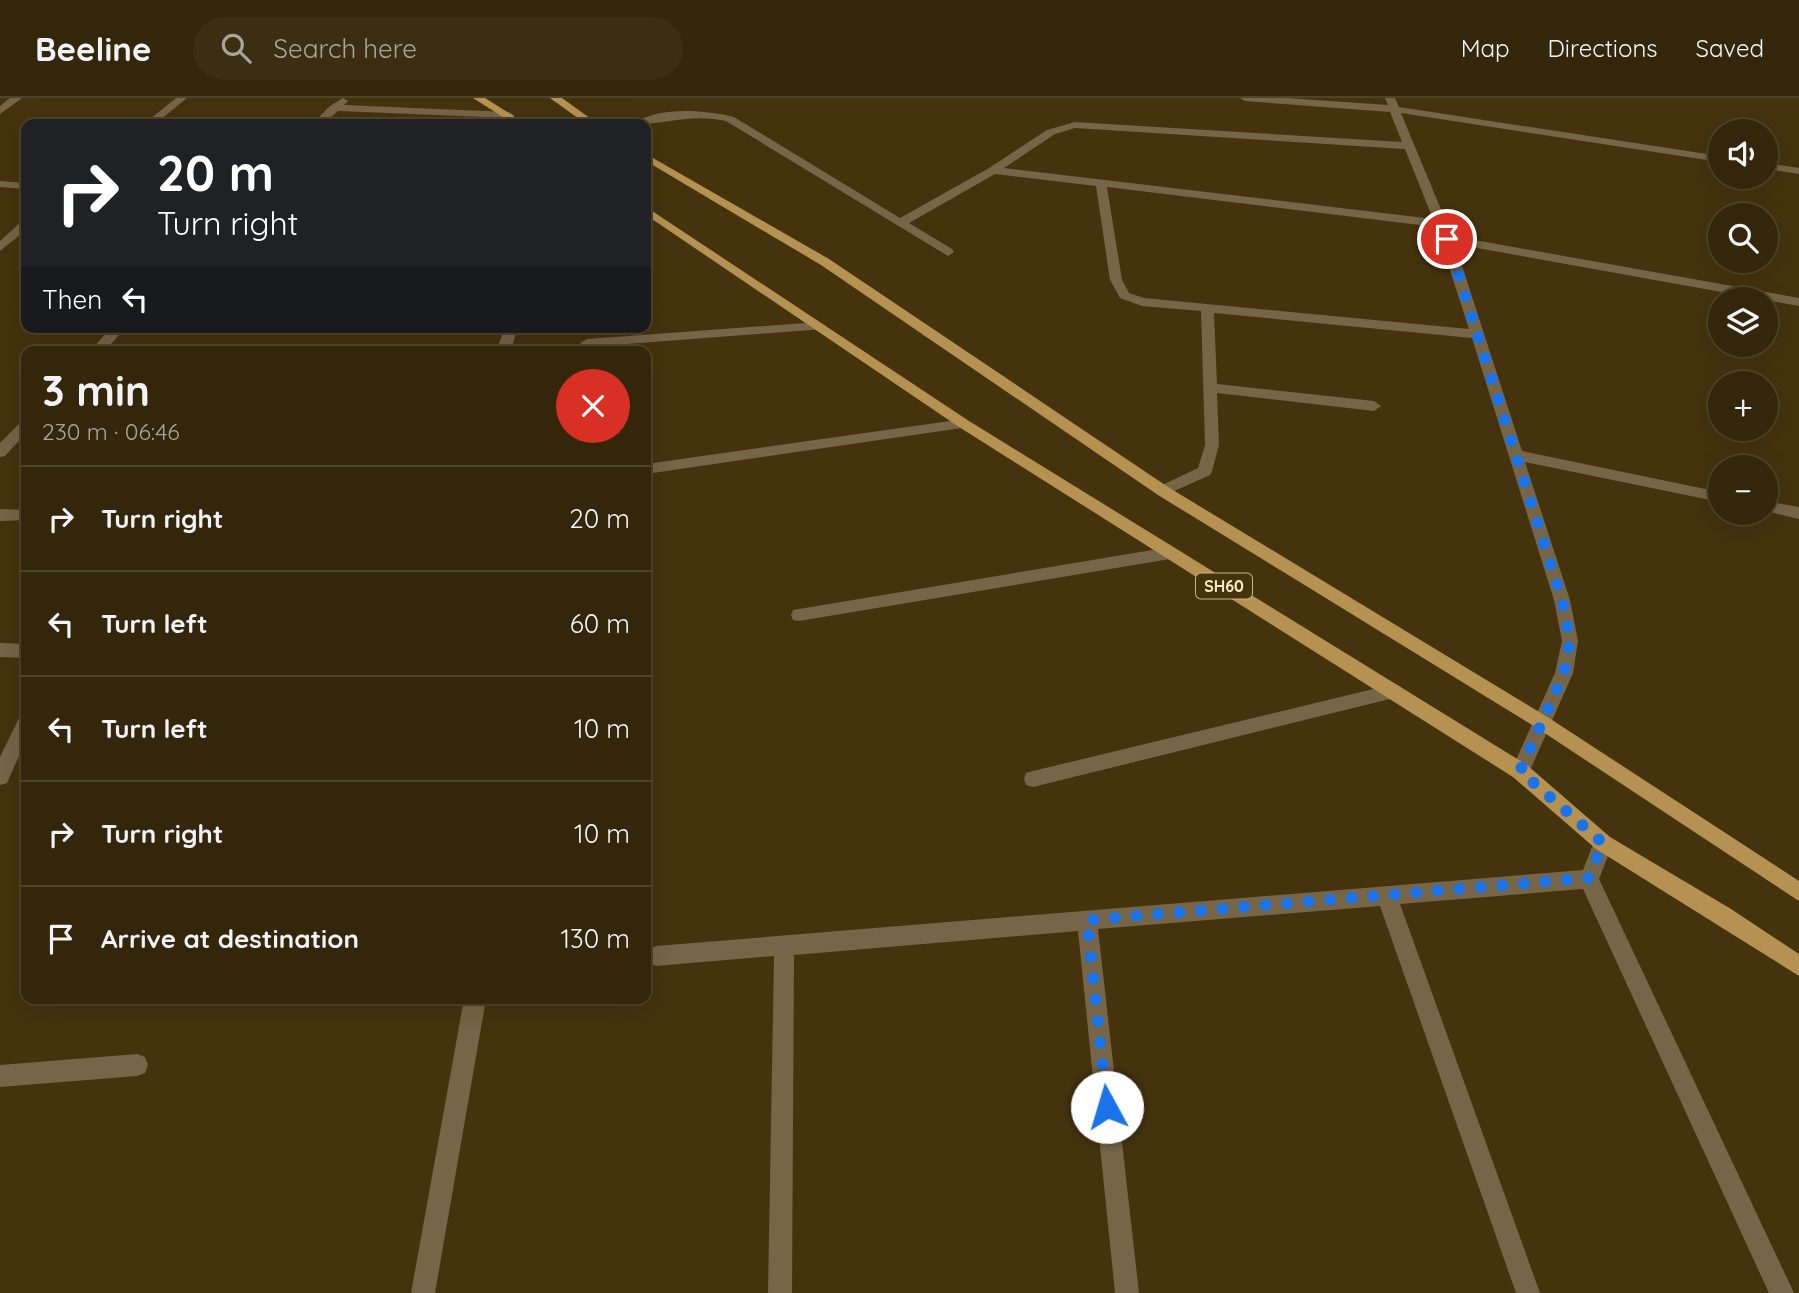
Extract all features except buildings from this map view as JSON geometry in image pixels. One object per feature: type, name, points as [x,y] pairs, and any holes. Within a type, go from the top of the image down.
[{"type":"main road","points":[[478,98],[515,119]]},
{"type":"main road","points":[[555,98],[586,119]]},
{"type":"main road","name":"SH60","points":[[651,160],[825,262],[1163,491],[1543,723],[1799,892]]},
{"type":"main road","name":"SH60","points":[[651,213],[964,425],[1520,771],[1603,843],[1724,916],[1799,966]]},
{"type":"street","points":[[0,111],[17,98]]},
{"type":"street","points":[[155,119],[182,98]]},
{"type":"street","points":[[322,119],[348,98]]},
{"type":"street","points":[[1245,98],[1392,103],[1708,157]]},
{"type":"street","points":[[1392,103],[1447,239],[1562,600],[1570,640],[1564,673],[1520,771]]},
{"type":"street","points":[[334,108],[509,115]]},
{"type":"street","points":[[651,120],[671,114],[693,113],[730,119],[948,252]]},
{"type":"street","points":[[900,223],[1051,132],[1075,125],[1410,146]]},
{"type":"street","points":[[1778,168],[1799,171]]},
{"type":"street","points":[[992,170],[1442,224]]},
{"type":"street","points":[[1101,183],[1116,280],[1124,295],[1142,302],[1478,334]]},
{"type":"street","points":[[0,184],[21,186]]},
{"type":"street","points":[[0,247],[21,229]]},
{"type":"street","points":[[1447,239],[1799,302]]},
{"type":"street","points":[[1163,491],[1205,471],[1212,445],[1207,309]]},
{"type":"street","points":[[587,343],[819,326]]},
{"type":"street","points":[[102,346],[114,333]]},
{"type":"street","points":[[1209,388],[1374,406]]},
{"type":"street","points":[[651,468],[964,425]]},
{"type":"street","points":[[0,452],[21,430]]},
{"type":"street","points":[[1516,454],[1708,494]]},
{"type":"street","points":[[1778,509],[1799,513]]},
{"type":"street","points":[[0,515],[21,515]]},
{"type":"street","points":[[799,615],[1170,553]]},
{"type":"street","points":[[0,650],[21,651]]},
{"type":"street","points":[[1033,779],[1394,691]]},
{"type":"street","points":[[0,777],[21,732]]},
{"type":"street","points":[[1603,843],[1588,878],[1782,1293]]},
{"type":"street","points":[[656,956],[1588,878]]},
{"type":"street","points":[[1387,896],[1528,1293]]},
{"type":"street","points":[[1087,920],[1127,1293]]},
{"type":"street","points":[[780,1293],[784,946]]},
{"type":"street","points":[[423,1293],[474,1004]]},
{"type":"street","points":[[0,1076],[137,1065]]},
{"type":"route","points":[[1107,1107],[1087,920],[1588,878],[1603,843],[1520,771],[1564,673],[1570,640],[1562,600],[1447,239]]}]
